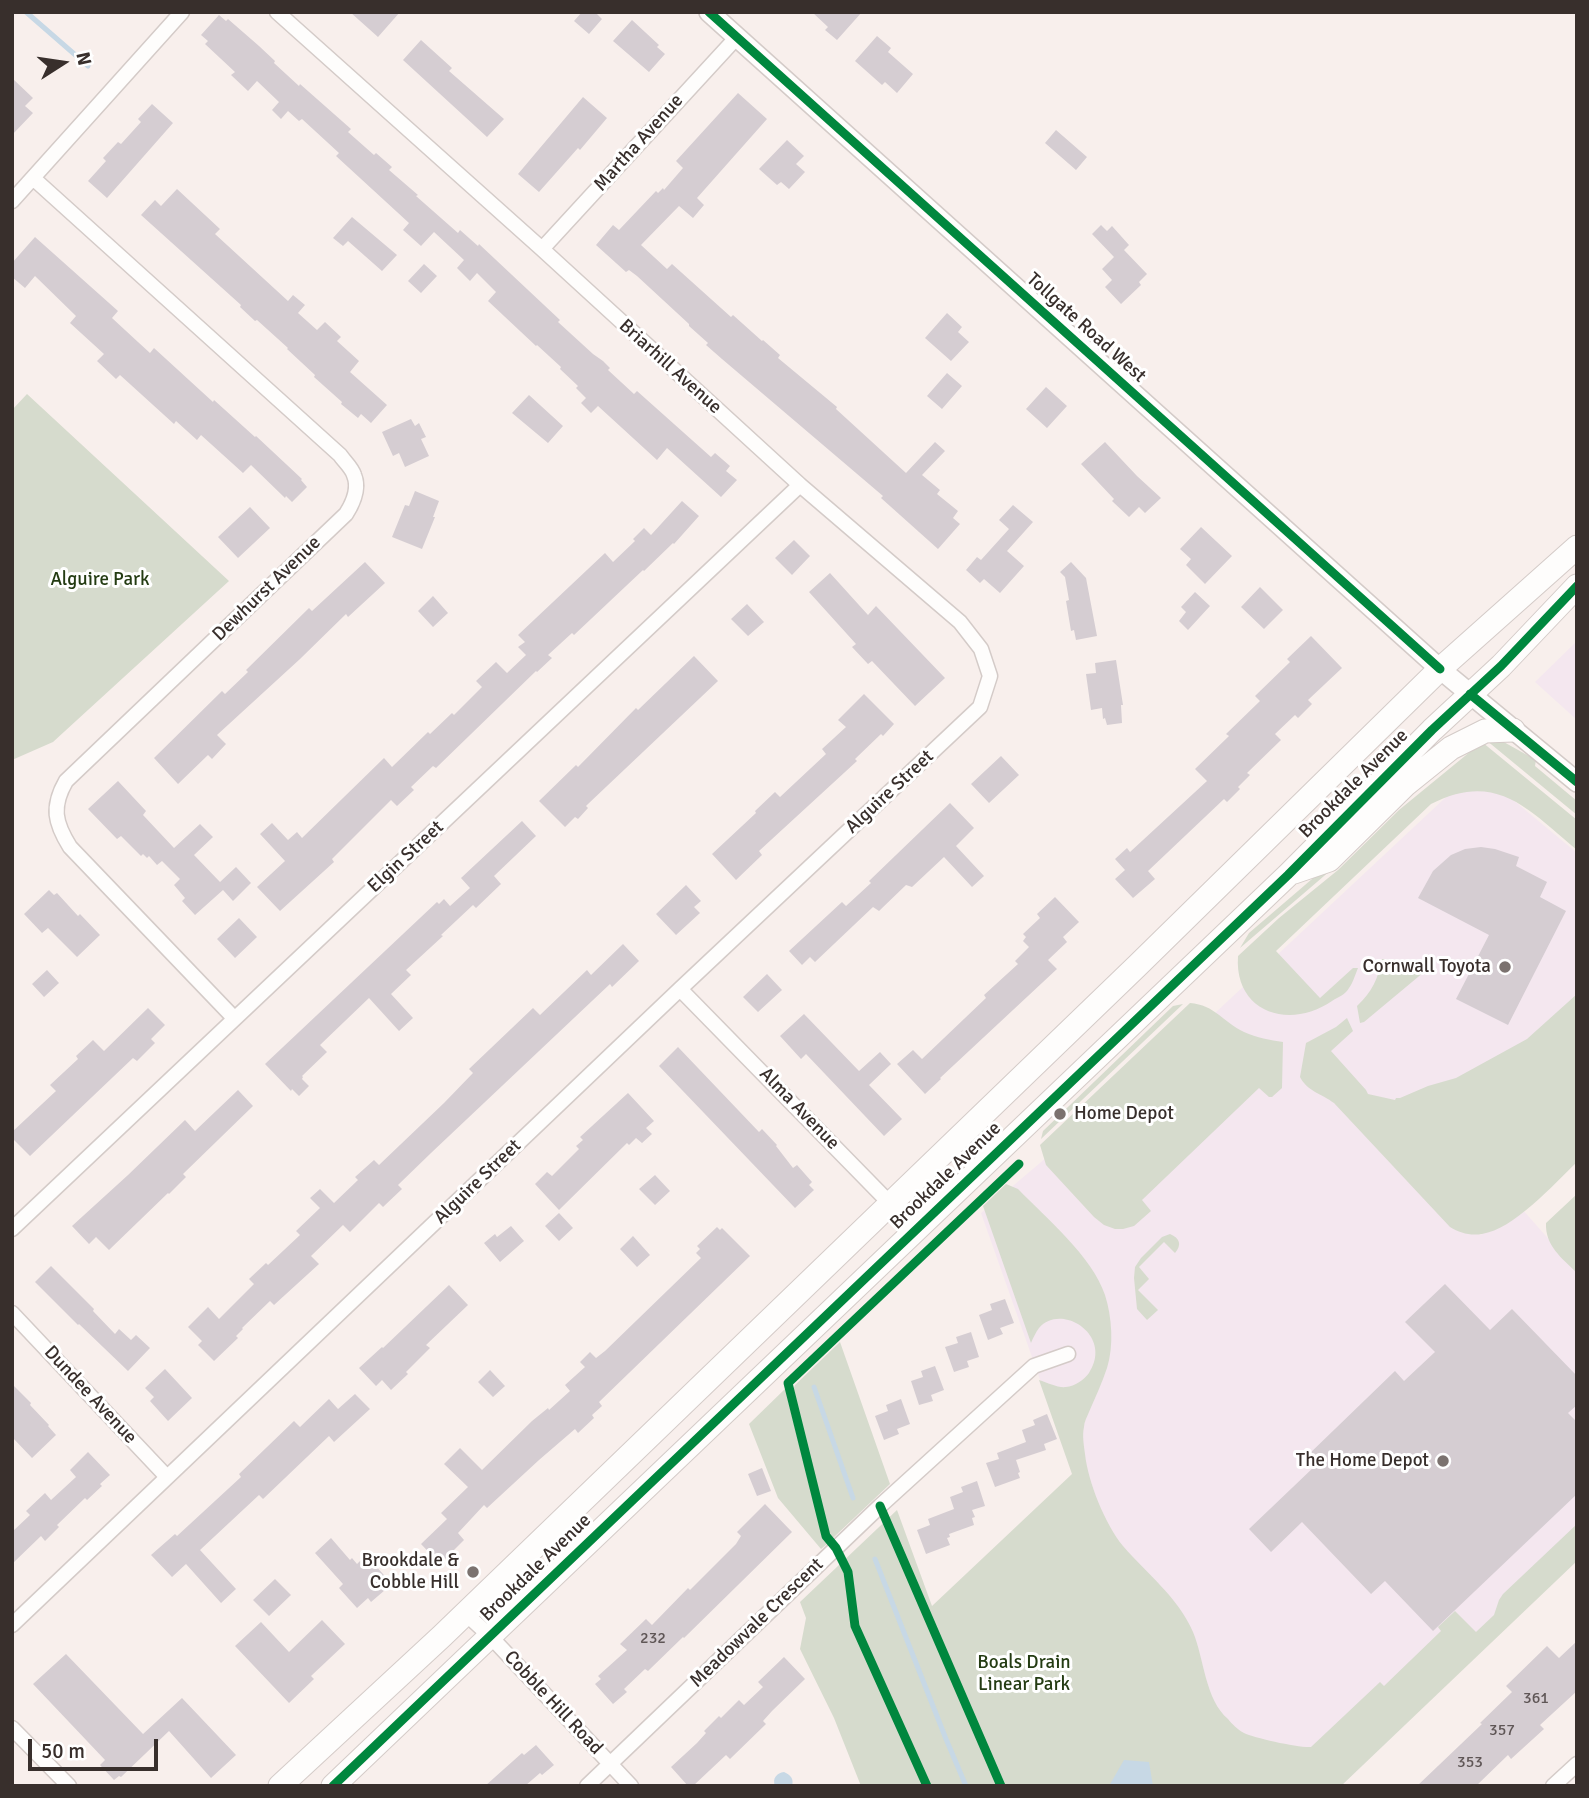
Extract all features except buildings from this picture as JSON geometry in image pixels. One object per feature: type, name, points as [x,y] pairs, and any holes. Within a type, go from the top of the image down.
[{"type":"main road","name":"Brookdale Avenue","points":[[280,1786],[465,1613],[1138,965],[1440,669],[1577,547]]},
{"type":"main road","name":"Brookdale Avenue","points":[[333,1786],[1288,875],[1501,666],[1577,586]]},
{"type":"main road","points":[[1288,875],[1329,860],[1405,785],[1451,748],[1486,731],[1513,730]]},
{"type":"street","points":[[12,201],[182,12]]},
{"type":"street","name":"Briarhill Avenue","points":[[276,12],[542,249],[800,485],[960,622],[981,649],[990,676],[980,707],[945,740]]},
{"type":"street","name":"Tollgate Road West","points":[[709,12],[1440,669],[1577,782]]},
{"type":"street","name":"Martha Avenue","points":[[542,249],[737,37]]},
{"type":"street","name":"Dewhurst Avenue","points":[[33,178],[340,455],[355,475],[356,492],[345,514],[66,781],[59,793],[55,809],[59,830],[70,847],[234,1018]]},
{"type":"street","name":"Elgin Street","points":[[12,1229],[800,485]]},
{"type":"street","name":"Alguire Street","points":[[12,1625],[945,740]]},
{"type":"street","name":"Alma Avenue","points":[[680,989],[916,1230]]},
{"type":"street","name":"Dundee Avenue","points":[[12,1313],[167,1477]]},
{"type":"street","name":"Meadowvale Crescent","points":[[587,1786],[880,1506],[1034,1366],[1068,1354]]},
{"type":"street","name":"Cobble Hill Road","points":[[465,1613],[610,1763]]},
{"type":"street","points":[[12,1728],[69,1786]]},
{"type":"street","points":[[610,1763],[631,1786]]},
{"type":"street","points":[[1553,1786],[1577,1764]]},
{"type":"shaded area","points":[[1577,641],[1577,720],[1535,682]]},
{"type":"shaded area","points":[[1476,769],[1577,853],[1577,1025],[1414,1177],[1481,1235],[1514,1200],[1577,1271],[1577,1559],[1341,1786],[1184,1786],[981,1213],[1199,1028]]},
{"type":"green space","name":"Alguire Park","points":[[27,394],[229,581],[53,742],[12,760],[12,410]]},
{"type":"green space","points":[[1486,740],[1502,741],[1536,760],[1535,766],[1577,801],[1577,815]]},
{"type":"green space","points":[[1482,742],[1577,820],[1577,850],[1527,809],[1494,793],[1475,791],[1454,795],[1431,804],[1276,951],[1320,998],[1353,968],[1358,968],[1347,990],[1316,1010],[1299,1014],[1283,1015],[1268,1011],[1255,1003],[1245,991],[1239,975],[1238,956],[1338,870],[1399,810]]},
{"type":"green space","points":[[1410,795],[1338,864],[1240,948],[1249,933]]},
{"type":"green space","points":[[1382,959],[1401,960],[1424,972],[1360,1023],[1357,1006],[1374,985]]},
{"type":"green space","points":[[1577,994],[1577,1162],[1520,1215],[1507,1224],[1482,1234],[1473,1235],[1450,1227],[1334,1103],[1311,1089],[1300,1077],[1306,1043],[1347,1018],[1353,1031],[1331,1051],[1368,1094],[1395,1100],[1456,1078],[1527,1039]]},
{"type":"green space","points":[[1190,1003],[1206,1007],[1249,1034],[1283,1042],[1282,1088],[1269,1097],[1259,1088],[1142,1200],[1151,1211],[1134,1226],[1115,1229],[1094,1217],[1046,1165],[1040,1145]]},
{"type":"green space","points":[[1183,1004],[1041,1139],[1043,1131],[1173,1006]]},
{"type":"green space","name":"Boals Drain Linear Park","points":[[1006,1184],[1018,1189],[1068,1239],[1099,1280],[1111,1322],[1111,1350],[1083,1433],[1087,1465],[1094,1490],[1116,1537],[1171,1597],[1187,1619],[1197,1642],[1214,1701],[1220,1711],[1242,1732],[1277,1742],[1311,1747],[1380,1682],[1384,1686],[1441,1631],[1438,1627],[1455,1611],[1476,1632],[1494,1615],[1503,1594],[1577,1524],[1577,1561],[1341,1786],[861,1786],[834,1718],[800,1649],[806,1618],[800,1602],[897,1510],[932,1606],[1072,1474],[1039,1380],[1063,1387],[1079,1382],[1089,1373],[1095,1359],[1095,1346],[1082,1326],[1060,1319],[1048,1321],[1039,1328],[1031,1343],[983,1206]]},
{"type":"green space","points":[[1577,1194],[1577,1273],[1551,1245],[1546,1223]]},
{"type":"green space","points":[[1170,1234],[1179,1242],[1175,1253],[1164,1242],[1139,1267],[1149,1279],[1138,1290],[1158,1310],[1147,1320],[1137,1309],[1135,1267],[1162,1237]]},
{"type":"green space","points":[[840,1342],[890,1484],[833,1538],[826,1527],[793,1390]]},
{"type":"green space","points":[[787,1387],[788,1401],[822,1535],[827,1544],[821,1549],[778,1498],[749,1424]]},
{"type":"water","points":[[1124,1760],[1149,1762],[1153,1786],[1109,1786]]},
{"type":"water","points":[[784,1772],[793,1781],[792,1786],[775,1786],[776,1776]]},
{"type":"waterway","points":[[26,12],[88,66]]},
{"type":"waterway","points":[[814,1387],[853,1498]]},
{"type":"waterway","points":[[875,1559],[966,1786]]},
{"type":"cycle path","points":[[709,12],[1440,669]]},
{"type":"cycle path","points":[[333,1786],[1288,875],[1432,730],[1501,666],[1577,586]]},
{"type":"cycle path","points":[[1470,694],[1577,782]]},
{"type":"cycle path","points":[[927,1786],[855,1626],[848,1572],[836,1548],[826,1536],[788,1383],[1019,1164]]},
{"type":"cycle path","points":[[880,1506],[1001,1786]]},
{"type":"place","name":"Cornwall Toyota","points":[[1505,967]]},
{"type":"place","name":"Home Depot","points":[[1060,1114]]},
{"type":"place","name":"The Home Depot","points":[[1443,1461]]},
{"type":"place","name":"Brookdale & Cobble Hill","points":[[473,1572]]}]
